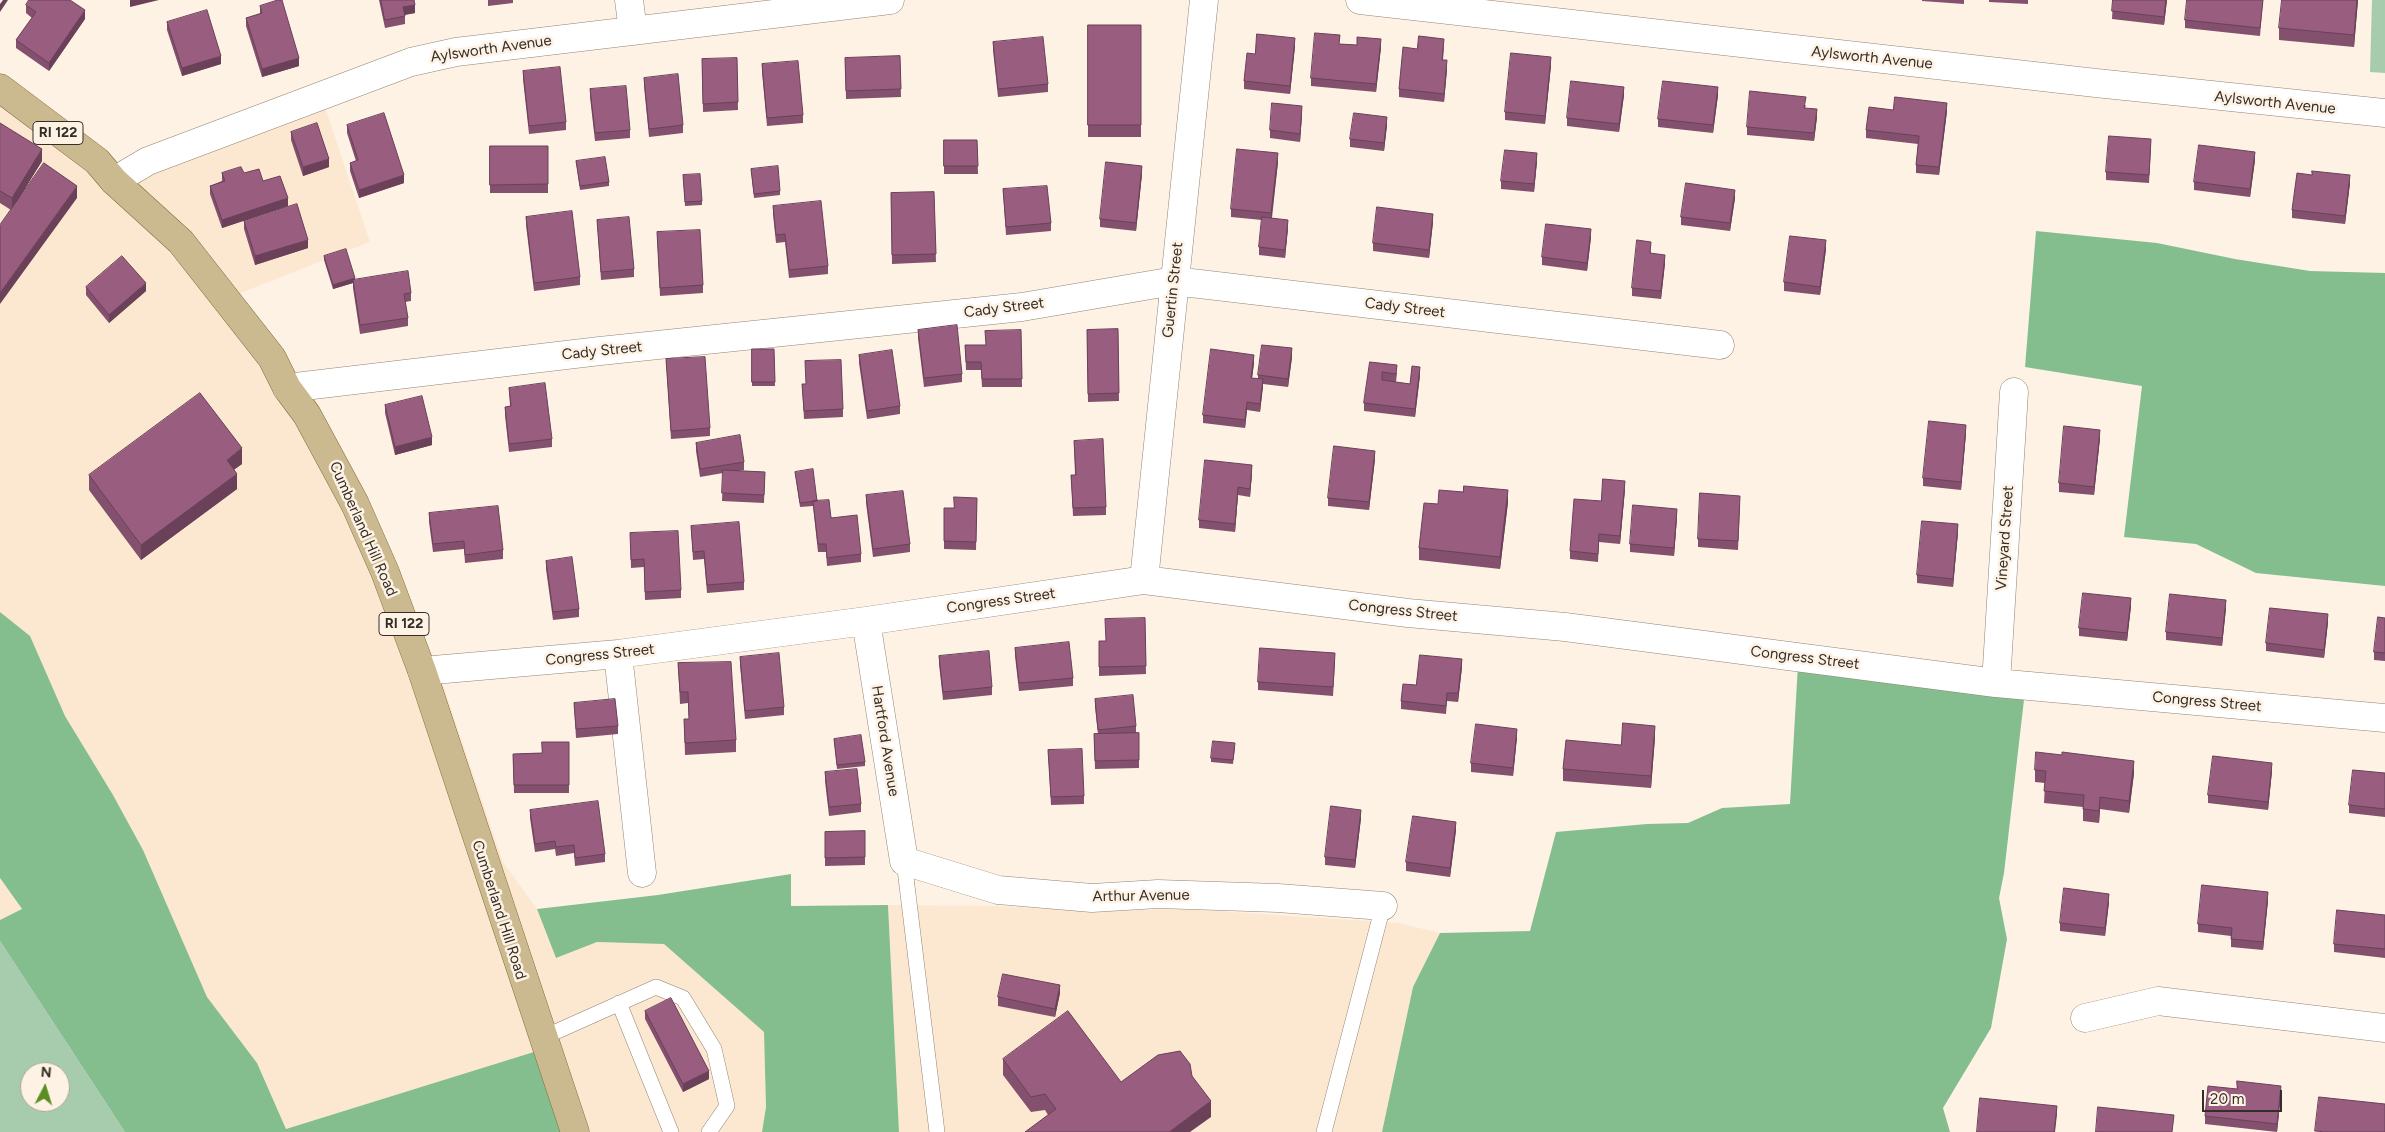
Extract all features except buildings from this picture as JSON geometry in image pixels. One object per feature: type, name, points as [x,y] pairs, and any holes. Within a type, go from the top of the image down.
[{"type":"main road","name":"Cumberland Hill Road","points":[[0,88],[97,161],[114,181],[181,242],[272,358],[287,388],[308,415],[355,504],[385,572],[422,671],[542,1038],[575,1132]]},
{"type":"street","points":[[629,0],[633,31]]},
{"type":"street","name":"Aylsworth Avenue","points":[[114,181],[148,161],[411,62],[456,52],[890,0]]},
{"type":"street","name":"Guertin Street","points":[[1144,580],[1204,0]]},
{"type":"street","name":"Aylsworth Avenue","points":[[1360,0],[2096,83],[2385,113]]},
{"type":"street","name":"Cady Street","points":[[287,388],[600,351],[1022,307],[1174,281],[1720,345]]},
{"type":"street","name":"Vineyard Street","points":[[1996,684],[2014,392]]},
{"type":"street","name":"Congress Street","points":[[422,671],[618,654],[866,621],[1144,580],[1408,613],[1565,627],[1996,684],[2385,718]]},
{"type":"street","name":"Hartford Avenue","points":[[866,621],[904,861]]},
{"type":"street","points":[[618,654],[642,873]]},
{"type":"street","name":"Arthur Avenue","points":[[904,861],[998,890],[1092,898],[1167,895],[1278,898],[1382,906]]},
{"type":"street","points":[[2085,1018],[2158,1001],[2385,1028]]},
{"type":"lane","points":[[904,861],[937,1132]]},
{"type":"lane","points":[[1324,1132],[1382,906]]},
{"type":"lane","points":[[542,1038],[656,987],[683,998],[714,1049],[727,1106],[709,1132]]},
{"type":"lane","points":[[619,1002],[671,1132]]},
{"type":"shaded area","points":[[0,95],[101,183],[323,101],[370,242],[238,294],[318,404],[423,633],[445,691],[503,862],[537,909],[556,958],[597,942],[664,944],[764,1032],[766,1107],[762,1132],[574,1132],[537,1051],[286,1129],[257,1063],[207,997],[143,850],[113,795],[65,716],[30,637],[0,612]]},
{"type":"shaded area","points":[[0,878],[22,910],[0,920]]},
{"type":"shaded area","points":[[888,905],[995,906],[1088,911],[1186,909],[1399,923],[1440,933],[1413,987],[1382,1132],[899,1132]]},
{"type":"green space","points":[[2372,0],[2385,0],[2385,73],[2370,72]]},
{"type":"green space","points":[[2036,231],[2157,243],[2235,259],[2310,271],[2385,273],[2385,586],[2256,573],[2196,544],[2124,537],[2142,386],[2025,367]]},
{"type":"green space","points":[[0,612],[30,636],[65,716],[113,795],[143,850],[207,997],[257,1063],[286,1129],[537,1051],[574,1132],[125,1132],[0,941],[0,920],[22,909],[0,878]]},
{"type":"green space","points":[[1798,664],[2025,691],[2004,873],[1999,898],[2007,939],[1991,1028],[1943,1108],[1950,1132],[1382,1132],[1413,987],[1440,933],[1530,931],[1556,832],[1647,824],[1688,823],[1722,808],[1790,804]]},
{"type":"green space","points":[[791,874],[791,906],[888,905],[899,1132],[762,1132],[766,1107],[764,1032],[664,944],[597,942],[556,958],[537,909],[658,895]]},
{"type":"green space","points":[[0,941],[125,1132],[0,1132]]}]
